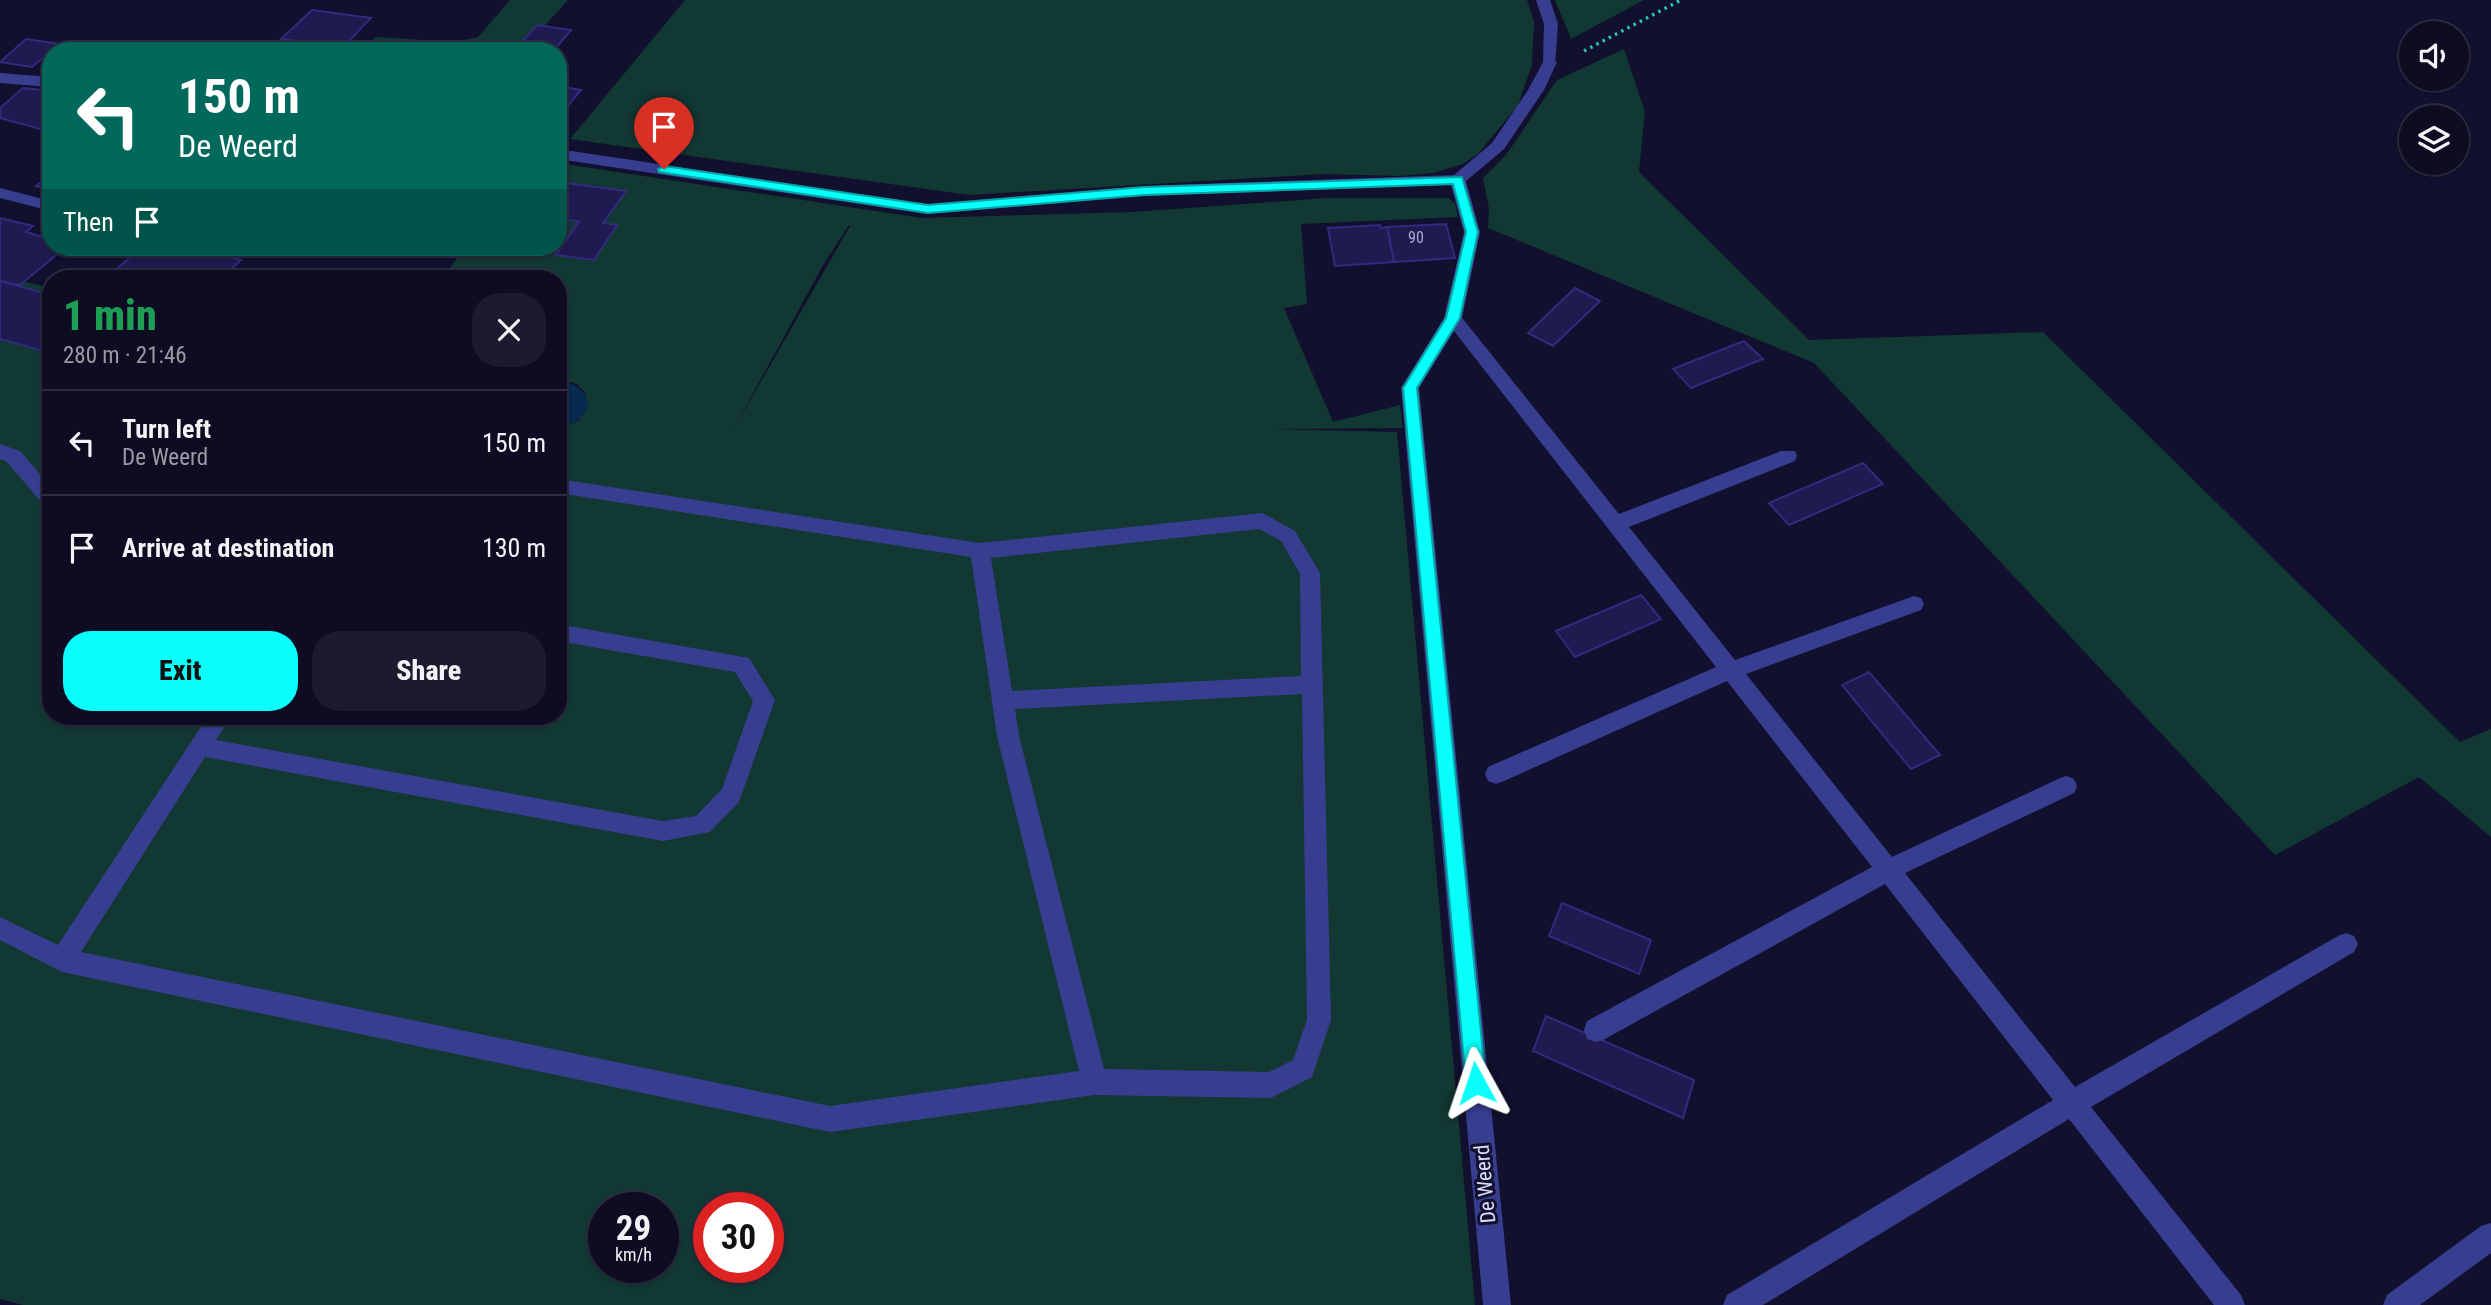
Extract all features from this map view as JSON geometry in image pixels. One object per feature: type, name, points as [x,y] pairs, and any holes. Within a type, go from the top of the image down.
[{"type":"street","points":[[567,154],[928,209],[1144,191],[1458,180],[1498,146],[1536,90],[1550,62],[1551,24],[1543,0]]},
{"type":"street","points":[[0,78],[42,81]]},
{"type":"street","name":"De Weerd","points":[[1458,180],[1472,232],[1453,318],[1410,388],[1497,1305]]},
{"type":"street","points":[[0,193],[42,204]]},
{"type":"street","points":[[1453,318],[2231,1305]]},
{"type":"street","points":[[0,451],[13,456],[42,490]]},
{"type":"street","points":[[1615,524],[1788,456]]},
{"type":"street","points":[[0,928],[62,960],[830,1119],[1094,1082],[1271,1086],[1303,1068],[1319,1020],[1310,573],[1288,536],[1262,521],[980,551],[567,487]]},
{"type":"street","points":[[980,551],[1008,736],[1094,1082]]},
{"type":"street","points":[[1496,774],[1731,670],[1914,604]]},
{"type":"street","points":[[201,747],[663,831],[702,825],[731,794],[764,700],[742,664],[567,634]]},
{"type":"street","points":[[1003,701],[1312,684]]},
{"type":"street","points":[[62,960],[214,725]]},
{"type":"street","points":[[1596,1030],[1888,870],[2066,786]]},
{"type":"street","points":[[1737,1305],[2072,1103],[2346,944]]},
{"type":"street","points":[[2396,1305],[2491,1236]]},
{"type":"path","points":[[1550,62],[1586,50],[1681,0]]},
{"type":"green space","points":[[510,0],[568,0],[530,42],[455,42],[478,37]]},
{"type":"green space","points":[[685,0],[1527,0],[1534,21],[1532,65],[1518,105],[1479,153],[1463,164],[1433,173],[1400,176],[1323,174],[969,195],[570,139]]},
{"type":"green space","points":[[1555,0],[1644,0],[1571,39]]},
{"type":"green space","points":[[376,37],[455,42],[371,42]]},
{"type":"green space","points":[[1624,49],[1645,112],[1639,172],[1809,340],[2043,332],[2460,742],[2491,729],[2491,837],[2419,777],[2275,855],[1814,363],[1488,228],[1489,209],[1483,178],[1506,155],[1557,80]]},
{"type":"green space","points":[[567,164],[922,218],[1133,212],[1328,198],[1448,198],[1455,203],[1458,217],[1301,224],[1307,304],[1284,308],[1333,422],[1400,405],[1403,428],[1274,429],[1397,432],[1475,1305],[23,1305],[0,1299],[0,276],[42,286],[42,725],[567,725],[567,426],[579,420],[586,394],[577,384],[567,381],[567,270],[448,270],[459,256],[567,256]],"holes":[[[849,225],[850,226],[733,430],[822,267]]]},
{"type":"water","points":[[567,382],[581,390],[588,404],[586,411],[567,426]]},
{"type":"building","points":[[312,10],[371,18],[348,42],[281,39]]},
{"type":"building","points":[[537,25],[571,30],[561,42],[522,42]]},
{"type":"building","points":[[26,39],[46,42],[42,42],[42,59],[32,67],[0,62]]},
{"type":"building","points":[[23,88],[42,90],[42,127],[0,118],[0,108]]},
{"type":"building","points":[[567,88],[581,90],[567,107]]},
{"type":"building","points":[[567,183],[626,191],[603,223],[617,225],[594,260],[564,256],[567,256],[567,239],[579,221],[567,220]]},
{"type":"building","points":[[0,218],[33,226],[26,232],[42,236],[42,256],[55,256],[20,285],[0,281]]},
{"type":"building","points":[[1446,224],[1455,258],[1394,262],[1387,227]]},
{"type":"building","points":[[1380,225],[1381,228],[1387,227],[1394,262],[1335,266],[1328,228]]},
{"type":"building","points":[[131,256],[224,256],[241,260],[230,270],[116,270]]},
{"type":"building","points":[[0,281],[42,293],[42,351],[0,339]]},
{"type":"building","points":[[1575,288],[1600,301],[1553,346],[1528,333]]},
{"type":"building","points":[[1744,341],[1763,359],[1691,388],[1673,369]]},
{"type":"building","points":[[1863,463],[1883,484],[1789,525],[1769,503]]},
{"type":"building","points":[[1641,595],[1661,619],[1575,657],[1556,631]]},
{"type":"building","points":[[1869,672],[1940,755],[1911,769],[1842,685]]},
{"type":"building","points":[[1562,903],[1651,940],[1639,974],[1549,936]]},
{"type":"building","points":[[1546,1016],[1694,1080],[1683,1118],[1533,1051]]},
{"type":"route","points":[[664,169],[928,209],[1144,191],[1458,180],[1472,232],[1453,318],[1410,388],[1476,1083]]}]
